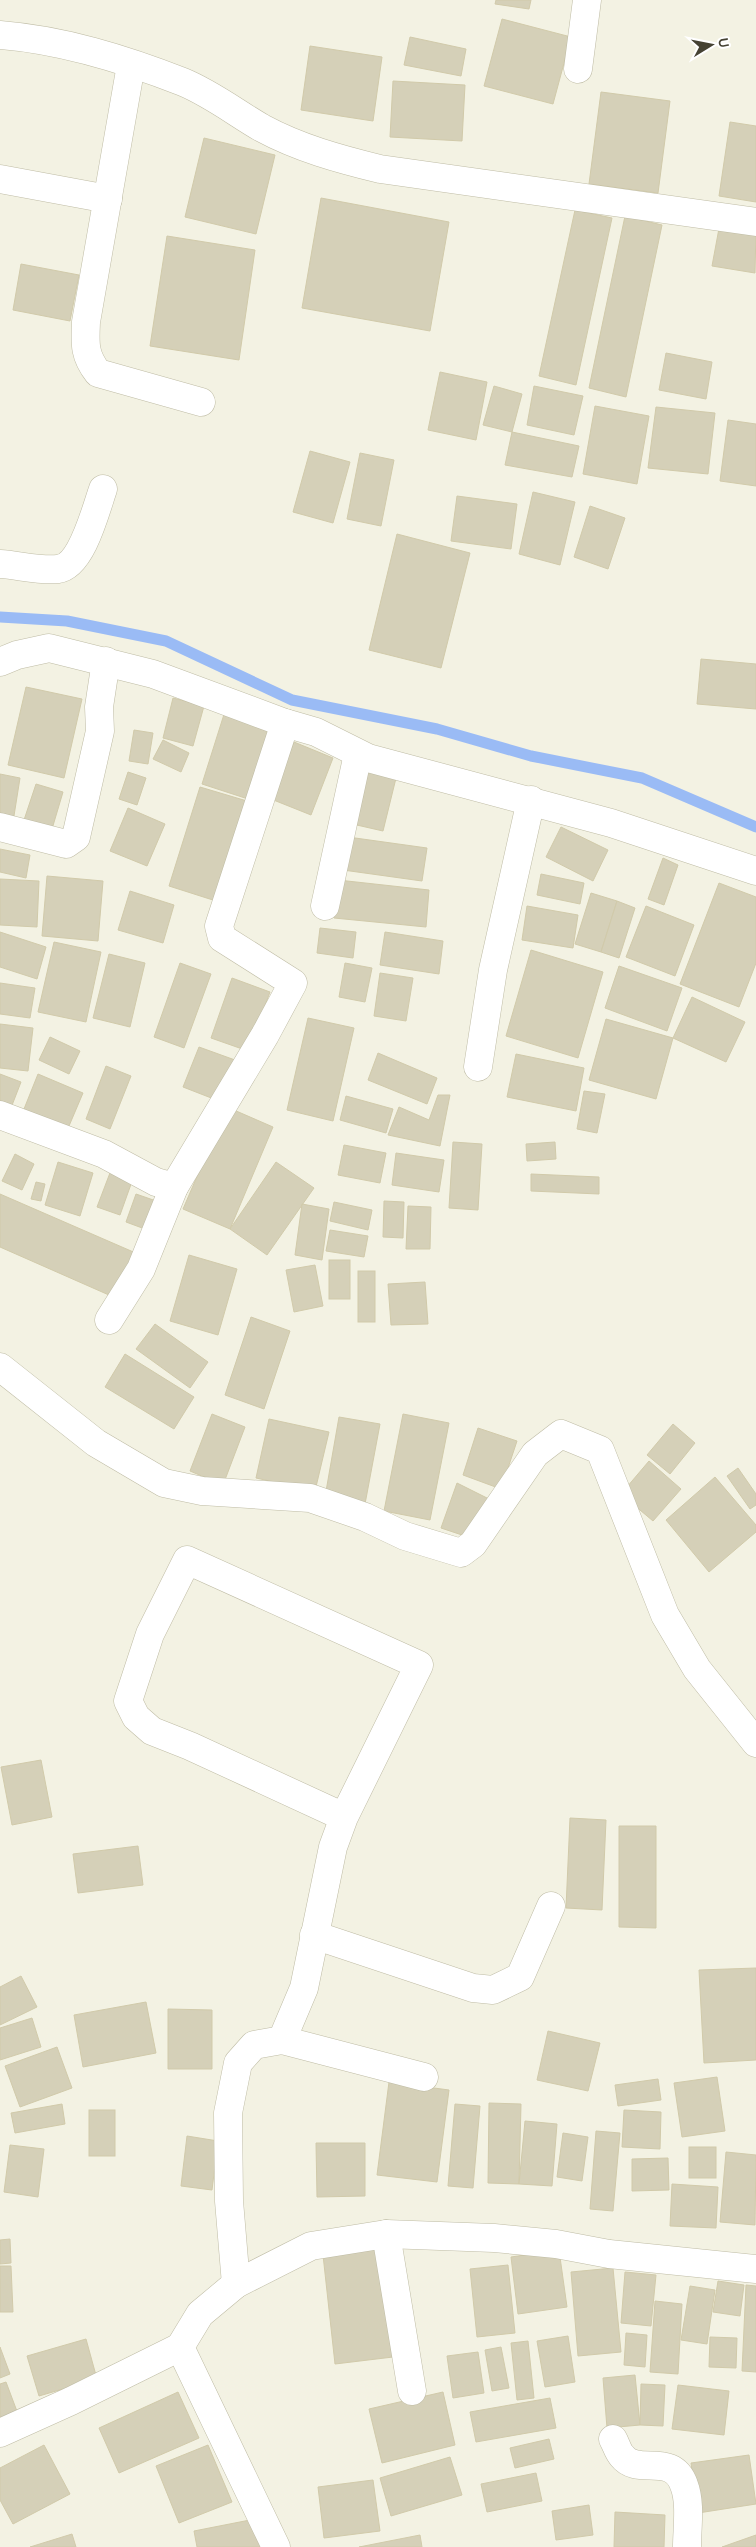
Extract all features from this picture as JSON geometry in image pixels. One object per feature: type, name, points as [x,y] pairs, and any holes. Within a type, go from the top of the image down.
[{"type":"street","points":[[578,68],[587,0]]},
{"type":"street","points":[[0,35],[38,38],[83,48],[184,83],[216,99],[263,128],[321,154],[380,169],[756,222]]},
{"type":"street","points":[[131,65],[86,322],[85,341],[88,360],[98,373],[201,402]]},
{"type":"street","points":[[0,179],[108,199]]},
{"type":"street","points":[[0,564],[57,569],[68,566],[84,543],[104,489]]},
{"type":"street","points":[[0,662],[17,655],[48,648],[106,661],[153,674],[285,723],[316,732],[358,754],[457,783],[531,800],[612,823],[756,871]]},
{"type":"street","points":[[0,827],[66,844],[76,837],[100,730],[99,707],[106,661]]},
{"type":"street","points":[[108,1320],[141,1269],[174,1188],[265,1035],[293,982],[222,938],[219,926],[285,723]]},
{"type":"street","points":[[325,906],[358,754]]},
{"type":"street","points":[[478,1067],[493,970],[531,800]]},
{"type":"street","points":[[0,1116],[104,1154],[156,1182],[174,1188]]},
{"type":"street","points":[[0,1367],[96,1442],[164,1483],[202,1491],[310,1498],[365,1517],[405,1536],[462,1553],[474,1544],[535,1454],[560,1434],[600,1450],[665,1615],[697,1669],[756,1743]]},
{"type":"street","points":[[282,2040],[304,1988],[333,1847],[344,1817],[419,1665],[187,1560],[150,1634],[135,1676],[128,1701],[136,1717],[152,1731],[190,1746],[344,1817]]},
{"type":"street","points":[[314,1935],[473,1988],[493,1990],[520,1977],[552,1906]]},
{"type":"street","points":[[236,2284],[229,2201],[228,2113],[238,2064],[254,2045],[282,2040],[424,2077]]},
{"type":"street","points":[[386,2234],[412,2391]]},
{"type":"street","points":[[0,2433],[71,2401],[180,2347],[200,2314],[236,2284],[311,2246],[386,2234],[494,2238],[556,2244],[609,2254],[756,2269]]},
{"type":"street","points":[[180,2347],[276,2547]]},
{"type":"street","points":[[613,2439],[622,2457],[633,2464],[660,2464],[672,2468],[680,2476],[685,2486],[687,2503],[687,2547]]},
{"type":"building","points":[[496,0],[531,0],[529,9],[495,4]]},
{"type":"building","points":[[502,19],[571,37],[553,104],[484,86]]},
{"type":"building","points":[[410,37],[466,49],[461,76],[404,65]]},
{"type":"building","points":[[310,46],[382,57],[373,121],[301,110]]},
{"type":"building","points":[[393,81],[465,85],[462,141],[390,137]]},
{"type":"building","points":[[601,92],[670,101],[658,193],[589,184]]},
{"type":"building","points":[[730,122],[756,126],[756,202],[719,196]]},
{"type":"building","points":[[204,138],[275,155],[256,234],[185,217]]},
{"type":"building","points":[[321,198],[449,222],[430,331],[302,308]]},
{"type":"building","points":[[575,210],[612,218],[576,385],[539,376]]},
{"type":"building","points":[[625,216],[662,225],[626,397],[589,388]]},
{"type":"building","points":[[720,223],[756,230],[755,273],[712,266]]},
{"type":"building","points":[[167,236],[255,250],[239,360],[150,346]]},
{"type":"building","points":[[21,264],[79,275],[70,321],[13,310]]},
{"type":"building","points":[[666,353],[712,362],[706,399],[659,390]]},
{"type":"building","points":[[440,372],[487,382],[476,440],[428,430]]},
{"type":"building","points":[[494,386],[522,394],[512,432],[483,425]]},
{"type":"building","points":[[534,386],[583,396],[574,435],[527,425]]},
{"type":"building","points":[[595,406],[649,416],[637,484],[583,474]]},
{"type":"building","points":[[656,407],[715,413],[708,474],[648,468]]},
{"type":"building","points":[[728,420],[756,424],[756,486],[720,481]]},
{"type":"building","points":[[512,432],[579,446],[572,477],[505,465]]},
{"type":"building","points":[[310,451],[350,462],[333,523],[293,512]]},
{"type":"building","points":[[360,453],[394,460],[381,526],[347,519]]},
{"type":"building","points":[[533,492],[575,502],[560,565],[519,554]]},
{"type":"building","points":[[457,496],[517,504],[511,549],[451,541]]},
{"type":"building","points":[[590,506],[625,518],[608,569],[574,557]]},
{"type":"building","points":[[397,534],[470,553],[441,668],[369,650]]},
{"type":"building","points":[[701,659],[756,664],[756,709],[697,704]]},
{"type":"building","points":[[26,687],[82,699],[64,778],[8,765]]},
{"type":"building","points":[[173,698],[204,706],[193,746],[163,738]]},
{"type":"building","points":[[226,708],[272,723],[248,799],[202,784]]},
{"type":"building","points":[[134,730],[153,733],[148,764],[129,761]]},
{"type":"building","points":[[163,740],[189,753],[181,772],[153,759]]},
{"type":"building","points":[[294,742],[333,758],[311,815],[271,799]]},
{"type":"building","points":[[363,765],[397,774],[383,831],[348,823]]},
{"type":"building","points":[[128,772],[146,778],[137,805],[119,799]]},
{"type":"building","points":[[0,774],[20,778],[13,822],[0,820]]},
{"type":"building","points":[[36,784],[63,792],[52,829],[24,820]]},
{"type":"building","points":[[200,787],[247,801],[216,901],[169,886]]},
{"type":"building","points":[[128,808],[165,824],[147,866],[110,851]]},
{"type":"building","points":[[561,827],[608,850],[593,881],[546,857]]},
{"type":"building","points":[[348,837],[427,848],[422,881],[343,870]]},
{"type":"building","points":[[0,849],[30,855],[26,878],[0,872]]},
{"type":"building","points":[[663,858],[678,865],[664,905],[648,899]]},
{"type":"building","points":[[541,874],[584,883],[580,904],[537,895]]},
{"type":"building","points":[[47,876],[103,881],[98,941],[42,936]]},
{"type":"building","points":[[0,879],[39,881],[37,927],[0,925]]},
{"type":"building","points":[[338,880],[429,890],[426,927],[334,918]]},
{"type":"building","points":[[719,883],[756,897],[756,963],[739,1007],[680,984]]},
{"type":"building","points":[[130,891],[174,905],[163,943],[118,930]]},
{"type":"building","points":[[591,893],[617,901],[601,952],[575,944]]},
{"type":"building","points":[[617,901],[635,908],[619,958],[601,952]]},
{"type":"building","points":[[527,906],[578,915],[573,948],[522,940]]},
{"type":"building","points":[[646,906],[694,925],[675,976],[626,957]]},
{"type":"building","points":[[320,928],[356,932],[353,958],[317,953]]},
{"type":"building","points":[[0,932],[46,947],[37,979],[0,967]]},
{"type":"building","points":[[385,932],[443,941],[439,974],[380,965]]},
{"type":"building","points":[[54,942],[101,952],[86,1022],[38,1012]]},
{"type":"building","points":[[531,950],[603,972],[578,1058],[506,1036]]},
{"type":"building","points":[[109,954],[145,963],[130,1027],[93,1018]]},
{"type":"building","points":[[180,963],[211,974],[184,1048],[154,1037]]},
{"type":"building","points":[[345,963],[372,968],[365,1002],[339,997]]},
{"type":"building","points":[[619,966],[682,988],[667,1031],[605,1008]]},
{"type":"building","points":[[380,973],[413,978],[406,1021],[374,1016]]},
{"type":"building","points":[[232,978],[270,992],[248,1051],[211,1038]]},
{"type":"building","points":[[0,983],[35,988],[30,1018],[0,1014]]},
{"type":"building","points":[[692,997],[745,1022],[726,1062],[673,1038]]},
{"type":"building","points":[[308,1018],[354,1028],[333,1121],[287,1110]]},
{"type":"building","points":[[606,1019],[673,1038],[656,1099],[589,1080]]},
{"type":"building","points":[[0,1024],[33,1028],[28,1071],[0,1068]]},
{"type":"building","points":[[50,1037],[80,1051],[69,1074],[39,1060]]},
{"type":"building","points":[[199,1047],[235,1060],[219,1101],[183,1087]]},
{"type":"building","points":[[378,1053],[437,1078],[427,1104],[368,1080]]},
{"type":"building","points":[[516,1054],[584,1068],[576,1111],[507,1097]]},
{"type":"building","points":[[106,1066],[131,1076],[110,1129],[86,1119]]},
{"type":"building","points":[[0,1074],[21,1082],[9,1113],[0,1109]]},
{"type":"building","points":[[38,1074],[83,1093],[66,1133],[22,1114]]},
{"type":"building","points":[[584,1091],[605,1094],[597,1133],[577,1129]]},
{"type":"building","points":[[438,1095],[450,1095],[440,1146],[388,1135],[399,1107],[429,1120]]},
{"type":"building","points":[[346,1096],[393,1109],[386,1133],[340,1120]]},
{"type":"building","points":[[227,1107],[273,1127],[230,1229],[183,1209]]},
{"type":"building","points":[[453,1142],[482,1144],[478,1210],[449,1208]]},
{"type":"building","points":[[555,1142],[556,1159],[527,1161],[526,1144]]},
{"type":"building","points":[[344,1145],[386,1153],[380,1183],[338,1175]]},
{"type":"building","points":[[396,1153],[444,1160],[439,1192],[392,1185]]},
{"type":"building","points":[[15,1154],[34,1164],[22,1190],[2,1181]]},
{"type":"building","points":[[58,1162],[93,1173],[80,1216],[45,1205]]},
{"type":"building","points":[[276,1162],[314,1188],[267,1255],[230,1229]]},
{"type":"building","points":[[113,1165],[135,1173],[120,1215],[97,1207]]},
{"type":"building","points":[[531,1174],[599,1177],[599,1194],[531,1191]]},
{"type":"building","points":[[36,1182],[45,1184],[41,1201],[31,1199]]},
{"type":"building","points":[[0,1194],[138,1254],[118,1299],[0,1247]]},
{"type":"building","points":[[136,1194],[162,1203],[153,1232],[126,1222]]},
{"type":"building","points":[[384,1201],[404,1202],[403,1238],[383,1237]]},
{"type":"building","points":[[334,1202],[372,1210],[368,1230],[330,1221]]},
{"type":"building","points":[[302,1204],[329,1209],[322,1260],[295,1255]]},
{"type":"building","points":[[408,1206],[431,1207],[430,1249],[406,1249]]},
{"type":"building","points":[[330,1230],[368,1236],[364,1257],[326,1251]]},
{"type":"building","points":[[189,1255],[237,1269],[218,1335],[170,1321]]},
{"type":"building","points":[[329,1260],[350,1260],[350,1299],[329,1299]]},
{"type":"building","points":[[315,1265],[323,1306],[294,1312],[286,1270]]},
{"type":"building","points":[[358,1271],[375,1271],[375,1322],[358,1322]]},
{"type":"building","points":[[425,1282],[428,1324],[391,1325],[388,1284]]},
{"type":"building","points":[[251,1317],[290,1331],[264,1409],[225,1395]]},
{"type":"building","points":[[155,1324],[208,1362],[190,1388],[136,1349]]},
{"type":"building","points":[[125,1354],[194,1397],[174,1429],[105,1387]]},
{"type":"building","points":[[212,1414],[245,1427],[223,1485],[190,1471]]},
{"type":"building","points":[[403,1414],[449,1423],[430,1520],[384,1511]]},
{"type":"building","points":[[339,1417],[380,1424],[365,1504],[325,1497]]},
{"type":"building","points":[[269,1419],[329,1432],[315,1491],[256,1478]]},
{"type":"building","points":[[673,1424],[695,1443],[670,1474],[647,1455]]},
{"type":"building","points":[[478,1428],[517,1441],[501,1489],[463,1475]]},
{"type":"building","points":[[649,1461],[681,1489],[653,1521],[621,1494]]},
{"type":"building","points":[[738,1468],[756,1494],[756,1505],[750,1509],[727,1476]]},
{"type":"building","points":[[715,1477],[756,1525],[756,1532],[709,1572],[666,1520]]},
{"type":"building","points":[[457,1483],[489,1499],[468,1537],[441,1528]]},
{"type":"building","points":[[41,1760],[52,1817],[12,1825],[1,1767]]},
{"type":"building","points":[[570,1818],[606,1820],[602,1910],[566,1908]]},
{"type":"building","points":[[619,1826],[656,1826],[656,1928],[619,1927]]},
{"type":"building","points":[[138,1846],[143,1885],[78,1893],[73,1854]]},
{"type":"building","points":[[756,1968],[756,2060],[704,2063],[699,1970]]},
{"type":"building","points":[[21,1976],[37,2007],[0,2025],[0,1987]]},
{"type":"building","points":[[146,2002],[156,2053],[83,2067],[74,2015]]},
{"type":"building","points":[[168,2009],[212,2010],[212,2069],[168,2069]]},
{"type":"building","points":[[32,2018],[41,2047],[0,2060],[0,2028]]},
{"type":"building","points":[[548,2031],[600,2043],[588,2091],[537,2080]]},
{"type":"building","points":[[57,2047],[72,2088],[20,2107],[5,2066]]},
{"type":"building","points":[[717,2077],[725,2131],[682,2137],[674,2083]]},
{"type":"building","points":[[658,2079],[661,2100],[618,2106],[615,2085]]},
{"type":"building","points":[[389,2082],[449,2090],[437,2182],[377,2175]]},
{"type":"building","points":[[489,2103],[521,2104],[519,2184],[488,2183]]},
{"type":"building","points":[[62,2104],[65,2124],[15,2133],[11,2113]]},
{"type":"building","points":[[455,2104],[480,2106],[473,2188],[448,2186]]},
{"type":"building","points":[[89,2110],[115,2110],[115,2156],[89,2156]]},
{"type":"building","points":[[624,2110],[661,2112],[660,2149],[622,2147]]},
{"type":"building","points":[[525,2121],[557,2124],[552,2186],[519,2184]]},
{"type":"building","points":[[596,2131],[620,2133],[613,2211],[590,2209]]},
{"type":"building","points":[[563,2133],[588,2137],[582,2181],[557,2177]]},
{"type":"building","points":[[187,2136],[218,2141],[212,2190],[181,2186]]},
{"type":"building","points":[[316,2143],[365,2143],[365,2196],[317,2197]]},
{"type":"building","points":[[10,2145],[44,2149],[38,2197],[4,2192]]},
{"type":"building","points":[[689,2147],[716,2147],[716,2178],[689,2178]]},
{"type":"building","points":[[726,2152],[756,2155],[755,2225],[720,2222]]},
{"type":"building","points":[[668,2158],[669,2190],[632,2191],[632,2159]]},
{"type":"building","points":[[672,2184],[718,2187],[716,2228],[670,2226]]},
{"type":"building","points":[[10,2239],[11,2263],[0,2264],[0,2240]]},
{"type":"building","points":[[381,2249],[393,2357],[335,2364],[323,2255]]},
{"type":"building","points":[[559,2250],[567,2307],[518,2314],[511,2257]]},
{"type":"building","points":[[508,2265],[515,2333],[477,2337],[470,2269]]},
{"type":"building","points":[[0,2266],[11,2266],[13,2312],[0,2312]]},
{"type":"building","points":[[613,2268],[621,2352],[578,2356],[571,2272]]},
{"type":"building","points":[[625,2272],[656,2275],[651,2326],[621,2323]]},
{"type":"building","points":[[718,2281],[744,2285],[740,2316],[713,2312]]},
{"type":"building","points":[[746,2285],[756,2286],[756,2372],[742,2371]]},
{"type":"building","points":[[690,2286],[715,2290],[707,2344],[681,2340]]},
{"type":"building","points":[[655,2301],[682,2304],[678,2374],[650,2372]]},
{"type":"building","points":[[626,2333],[647,2335],[645,2367],[624,2365]]},
{"type":"building","points":[[568,2336],[575,2382],[545,2387],[537,2341]]},
{"type":"building","points":[[710,2337],[737,2338],[736,2368],[709,2367]]},
{"type":"building","points":[[86,2339],[97,2379],[39,2396],[27,2356]]},
{"type":"building","points":[[528,2341],[534,2398],[517,2400],[511,2343]]},
{"type":"building","points":[[0,2347],[10,2374],[0,2378]]},
{"type":"building","points":[[501,2347],[509,2388],[492,2391],[485,2350]]},
{"type":"building","points":[[478,2352],[484,2393],[453,2398],[447,2356]]},
{"type":"building","points":[[635,2375],[640,2425],[607,2428],[603,2378]]},
{"type":"building","points":[[6,2382],[21,2422],[0,2430],[0,2384]]},
{"type":"building","points":[[641,2384],[665,2385],[663,2426],[640,2425]]},
{"type":"building","points":[[678,2385],[729,2391],[724,2435],[672,2429]]},
{"type":"building","points":[[178,2392],[199,2438],[119,2473],[99,2428]]},
{"type":"building","points":[[443,2392],[455,2445],[382,2463],[369,2409]]},
{"type":"building","points":[[550,2398],[556,2428],[476,2442],[470,2412]]},
{"type":"building","points":[[549,2439],[554,2459],[515,2468],[510,2448]]},
{"type":"building","points":[[44,2445],[70,2494],[13,2524],[0,2500],[0,2468]]},
{"type":"building","points":[[208,2445],[232,2502],[179,2523],[156,2466]]},
{"type":"building","points":[[749,2455],[756,2504],[698,2513],[691,2463]]},
{"type":"building","points":[[450,2457],[462,2495],[391,2516],[380,2478]]},
{"type":"building","points":[[536,2473],[542,2501],[487,2512],[481,2484]]},
{"type":"building","points":[[373,2480],[380,2531],[324,2538],[318,2487]]},
{"type":"building","points":[[589,2505],[593,2535],[556,2540],[552,2511]]},
{"type":"building","points":[[615,2512],[665,2515],[664,2547],[614,2547]]},
{"type":"building","points":[[255,2519],[261,2547],[197,2547],[194,2531]]},
{"type":"building","points":[[72,2534],[76,2547],[30,2547]]},
{"type":"building","points":[[420,2535],[422,2547],[359,2547]]},
{"type":"building","points":[[756,2535],[756,2547],[722,2547]]},
{"type":"waterway","points":[[0,617],[67,621],[166,641],[292,700],[437,729],[531,756],[642,778],[756,827]]}]
